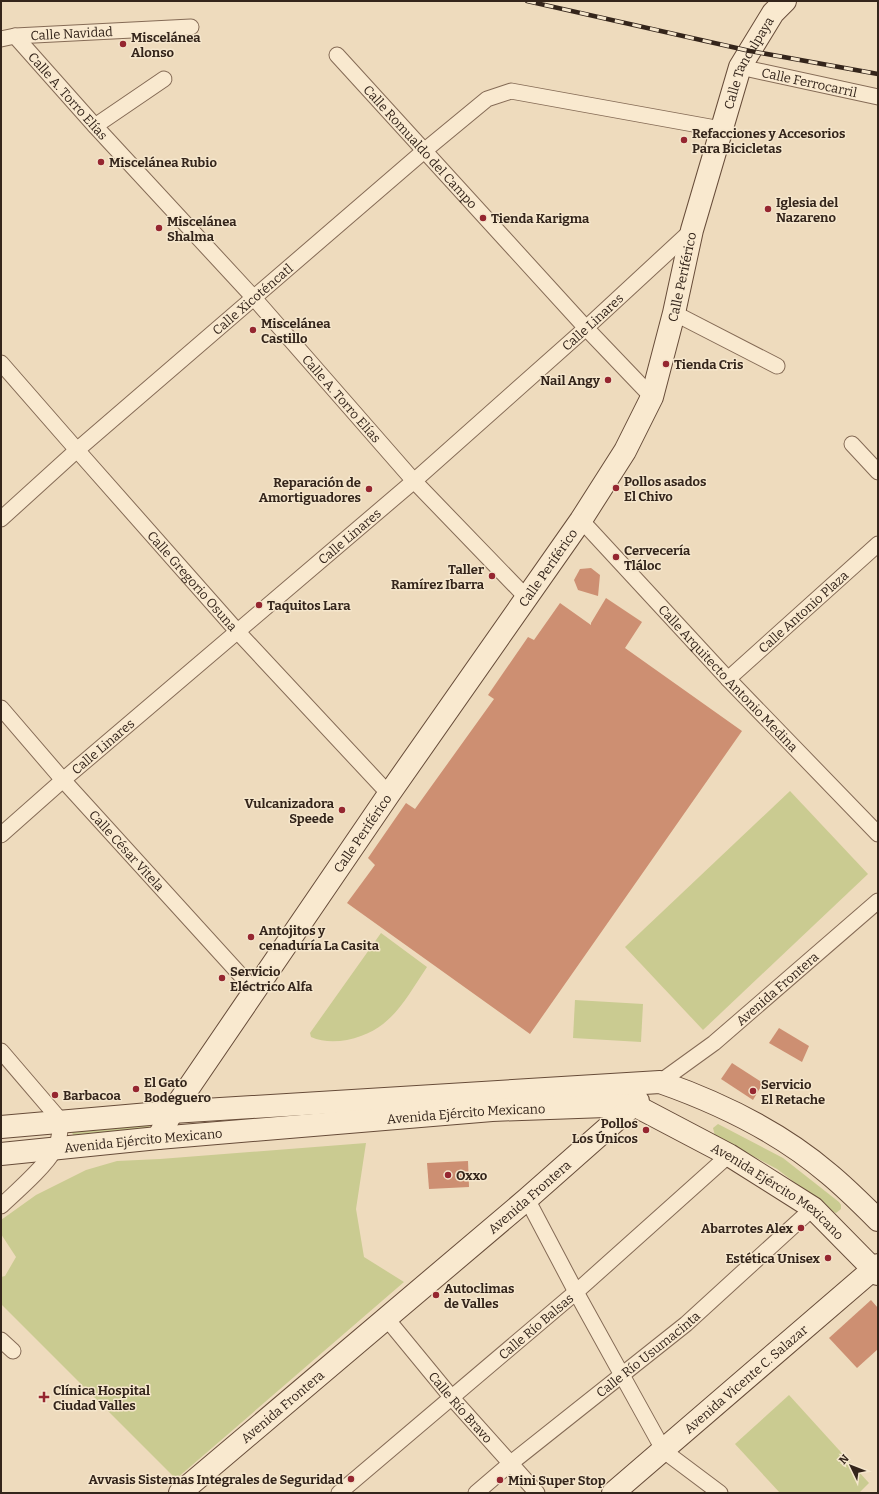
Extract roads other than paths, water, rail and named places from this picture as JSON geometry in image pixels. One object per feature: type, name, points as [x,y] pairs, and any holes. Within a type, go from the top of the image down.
[{"type":"street","name":"Calle Tanculpaya","points":[[721,129],[740,67],[773,13],[785,1]]},
{"type":"street","name":"Calle Navidad","points":[[8,38],[191,27]]},
{"type":"street","name":"Calle A. Torro Elías","points":[[8,38],[95,126],[254,298],[414,481],[527,598]]},
{"type":"street","name":"Calle Romualdo del Campo","points":[[337,55],[586,328],[652,397]]},
{"type":"street","name":"Calle Ferrocarril","points":[[740,67],[878,97]]},
{"type":"street","points":[[95,126],[164,78]]},
{"type":"street","name":"Calle Xicoténcatl","points":[[1,519],[77,450],[424,151],[487,99],[511,91],[721,129]]},
{"type":"street","name":"Calle Periférico","points":[[158,1138],[172,1112],[254,991],[389,794],[581,520],[625,451],[652,397],[674,313],[692,230],[721,129]]},
{"type":"street","name":"Calle Linares","points":[[1,835],[63,780],[414,481],[586,328],[692,230]]},
{"type":"street","points":[[674,313],[777,366]]},
{"type":"street","name":"Calle Gregorio Osuna","points":[[1,363],[237,631],[389,794]]},
{"type":"street","points":[[852,444],[878,472]]},
{"type":"street","name":"Calle Arquitecto Antonio Medina","points":[[581,520],[728,679],[878,834]]},
{"type":"street","name":"Calle Antonio Plaza","points":[[728,679],[878,544]]},
{"type":"street","name":"Calle César Vitela","points":[[1,708],[63,780],[254,991]]},
{"type":"street","name":"Avenida Frontera","points":[[184,1492],[527,1199],[660,1082],[714,1043],[878,901]]},
{"type":"street","points":[[1,1051],[61,1121],[60,1134],[56,1149],[40,1168],[1,1206]]},
{"type":"street","name":"Avenida Ejército Mexicano","points":[[1,1127],[172,1112],[660,1082],[692,1094],[739,1116],[788,1143],[828,1173],[878,1220]]},
{"type":"street","name":"Avenida Ejército Mexicano","points":[[1,1154],[158,1138],[492,1110],[634,1105],[729,1155],[813,1208],[877,1269]]},
{"type":"street","name":"Calle Río Balsas","points":[[339,1493],[576,1292],[729,1155]]},
{"type":"street","points":[[527,1199],[576,1292],[664,1450],[720,1493]]},
{"type":"street","name":"Calle Río Usumacinta","points":[[476,1493],[511,1463],[686,1324],[813,1208]]},
{"type":"street","name":"Avenida Vicente C. Salazar","points":[[613,1493],[877,1269]]},
{"type":"street","name":"Calle Río Bravo","points":[[387,1319],[452,1398],[537,1493]]},
{"type":"street","points":[[1,1340],[13,1351]]},
{"type":"railway","points":[[527,1],[750,51],[878,74]]},
{"type":"place","name":"Miscelánea Alonso","points":[[123,44]]},
{"type":"place","name":"Refacciones y Accesorios Para Bicicletas","points":[[684,140]]},
{"type":"place","name":"Miscelánea Rubio","points":[[101,162]]},
{"type":"place","name":"Iglesia del Nazareno","points":[[768,209]]},
{"type":"place","name":"Tienda Karigma","points":[[483,218]]},
{"type":"place","name":"Miscelánea Shalma","points":[[159,228]]},
{"type":"place","name":"Miscelánea Castillo","points":[[253,330]]},
{"type":"place","name":"Tienda Cris","points":[[666,364]]},
{"type":"place","name":"Nail Angy","points":[[608,380]]},
{"type":"place","name":"Pollos asados El Chivo","points":[[616,488]]},
{"type":"place","name":"Reparación de Amortiguadores","points":[[369,489]]},
{"type":"place","name":"Cervecería Tláloc","points":[[616,557]]},
{"type":"place","name":"Taller Ramírez Ibarra","points":[[492,576]]},
{"type":"place","name":"Taquitos Lara","points":[[259,605]]},
{"type":"place","name":"Vulcanizadora Speede","points":[[342,810]]},
{"type":"place","name":"Antojitos y cenaduría La Casita","points":[[251,937]]},
{"type":"place","name":"Servicio Eléctrico Alfa","points":[[222,978]]},
{"type":"place","name":"El Gato Bodeguero","points":[[136,1089]]},
{"type":"place","name":"Servicio El Retache","points":[[753,1091]]},
{"type":"place","name":"Barbacoa","points":[[55,1095]]},
{"type":"place","name":"Pollos Los Únicos","points":[[646,1130]]},
{"type":"place","name":"Oxxo","points":[[448,1175]]},
{"type":"place","name":"Abarrotes Alex","points":[[801,1228]]},
{"type":"place","name":"Estética Unisex","points":[[828,1258]]},
{"type":"place","name":"Autoclimas de Valles","points":[[436,1295]]},
{"type":"place","name":"Clínica Hospital Ciudad Valles","points":[[44,1397]]},
{"type":"place","name":"Avvasis Sistemas Integrales de Seguridad","points":[[351,1479]]},
{"type":"place","name":"Mini Super Stop","points":[[500,1480]]}]
